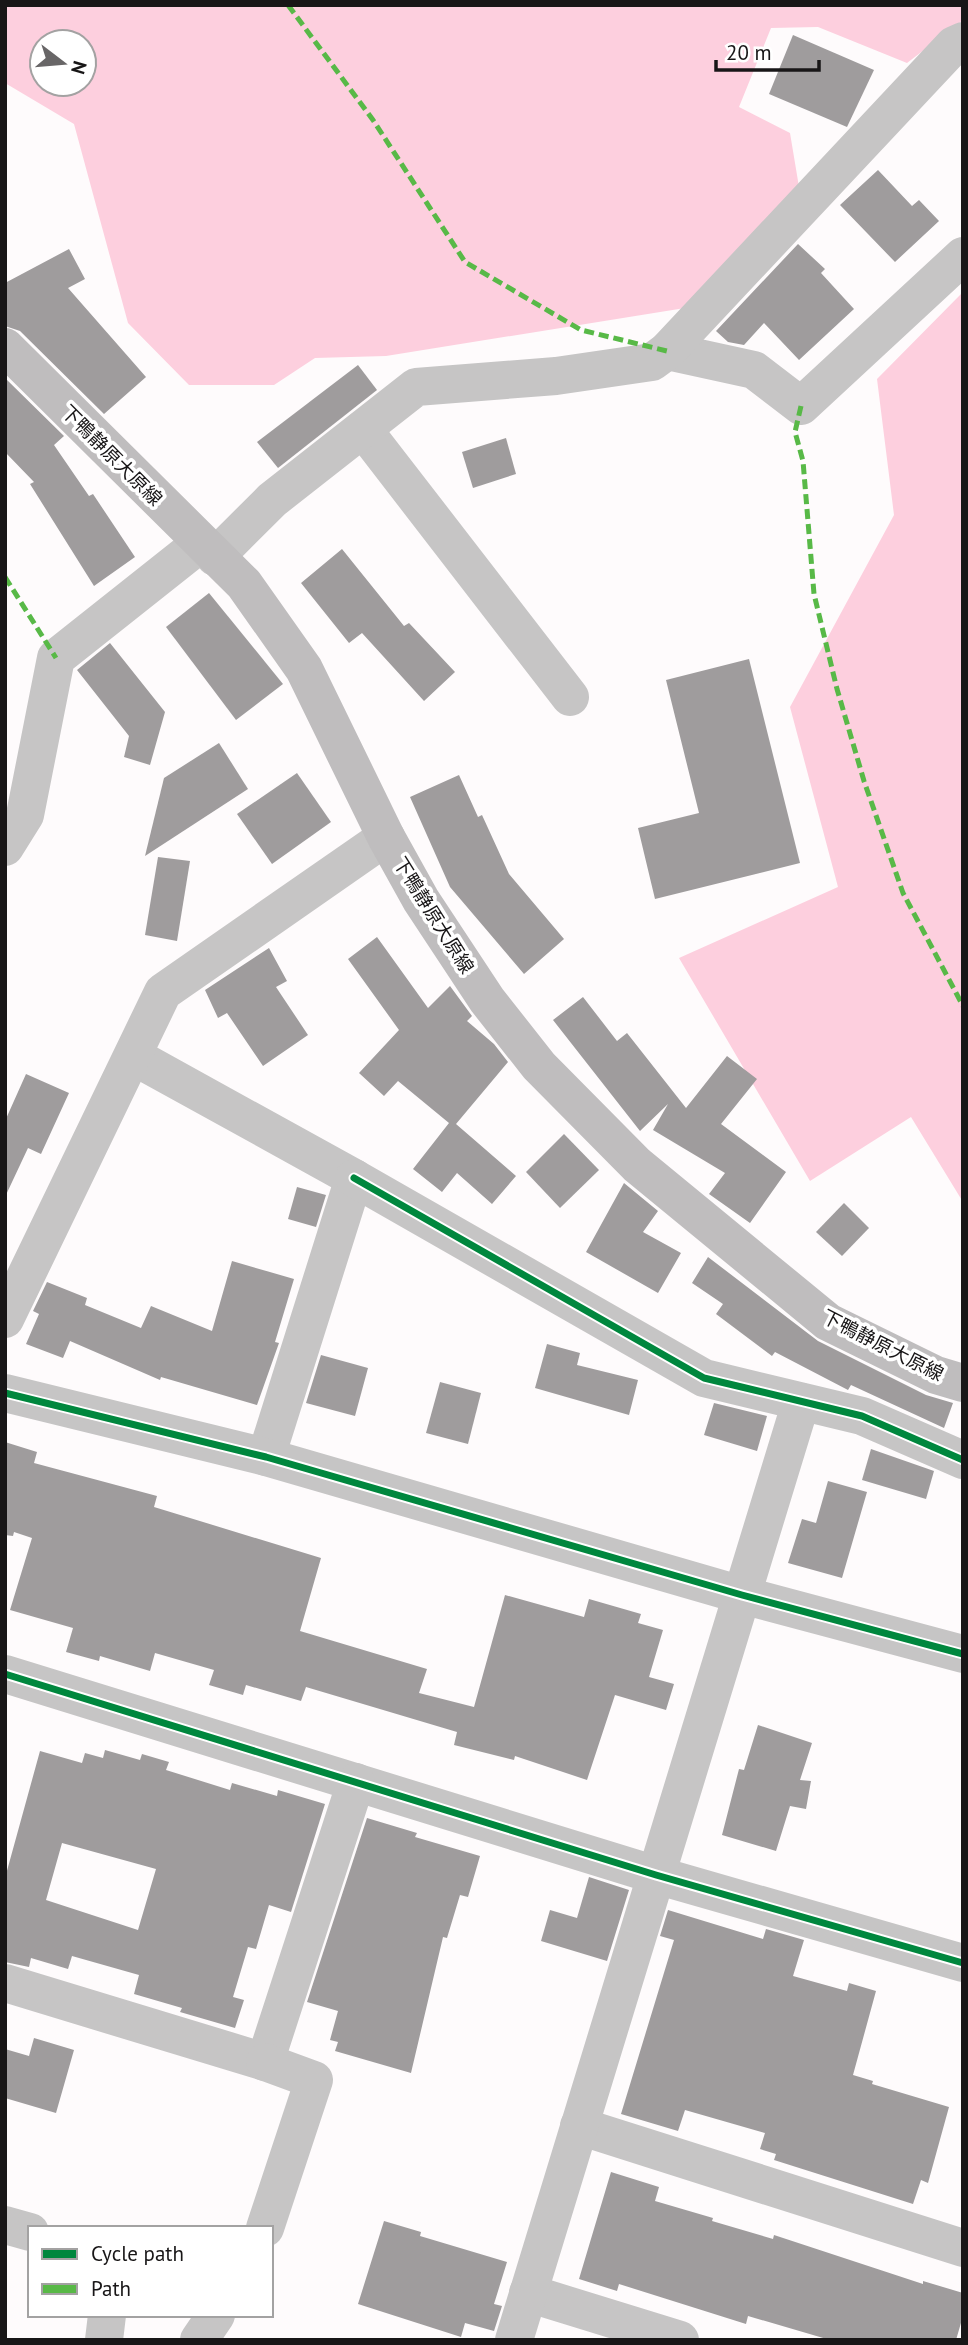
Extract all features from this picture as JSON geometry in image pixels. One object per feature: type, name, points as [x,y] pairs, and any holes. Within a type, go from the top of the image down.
[{"type":"main road","name":"下鴨静原大原線","points":[[5,346],[244,584],[304,669],[386,837],[421,900],[487,1000],[539,1066],[638,1165],[828,1322],[936,1375],[963,1383]]},
{"type":"street","points":[[5,847],[25,814],[56,658],[208,550],[416,387],[556,376],[652,362],[667,351],[954,45],[963,41]]},
{"type":"street","points":[[667,351],[754,370],[801,406],[963,256]]},
{"type":"street","points":[[363,429],[569,697]]},
{"type":"street","points":[[5,1319],[163,992],[386,837]]},
{"type":"street","points":[[133,1056],[354,1178],[704,1378],[862,1416],[963,1460]]},
{"type":"street","points":[[266,1457],[354,1178]]},
{"type":"street","points":[[5,1393],[266,1457],[742,1595],[963,1654]]},
{"type":"street","points":[[514,2340],[801,1402]]},
{"type":"street","points":[[5,1674],[656,1875],[963,1963]]},
{"type":"street","points":[[265,2062],[356,1782]]},
{"type":"street","points":[[5,1983],[265,2062],[314,2080],[266,2226]]},
{"type":"street","points":[[579,2126],[963,2248]]},
{"type":"street","points":[[5,2224],[28,2231]]},
{"type":"street","points":[[528,2294],[680,2340]]},
{"type":"street","points":[[104,2340],[107,2317]]},
{"type":"street","points":[[199,2340],[215,2317]]},
{"type":"shaded area","points":[[5,5],[963,5],[963,20],[907,63],[818,27],[771,28],[739,107],[790,133],[800,193],[685,308],[386,356],[315,358],[274,385],[189,385],[128,323],[74,124],[30,98],[98,98],[98,28],[28,28],[28,97],[5,83]]},
{"type":"shaded area","points":[[963,292],[963,1202],[911,1117],[810,1181],[679,958],[838,887],[790,707],[894,515],[877,379]]},
{"type":"building","points":[[793,35],[874,70],[847,127],[769,94]]},
{"type":"building","points":[[878,170],[912,206],[919,200],[939,221],[895,262],[840,205]]},
{"type":"building","points":[[798,244],[825,269],[821,273],[854,309],[799,360],[764,323],[744,345],[728,342],[716,331]]},
{"type":"building","points":[[69,249],[85,279],[68,288],[146,377],[104,414],[20,331],[5,326],[5,283]]},
{"type":"building","points":[[358,365],[377,390],[278,468],[257,442]]},
{"type":"building","points":[[5,378],[64,436],[54,445],[89,496],[93,494],[135,557],[94,586],[30,484],[34,482],[5,452]]},
{"type":"building","points":[[506,438],[516,474],[473,488],[462,452]]},
{"type":"building","points":[[342,549],[404,626],[409,623],[455,672],[424,701],[362,633],[349,643],[301,583]]},
{"type":"building","points":[[209,593],[283,684],[236,720],[166,627]]},
{"type":"building","points":[[110,643],[165,712],[150,765],[124,757],[129,736],[77,670]]},
{"type":"building","points":[[749,659],[800,863],[655,899],[638,828],[699,813],[666,680]]},
{"type":"building","points":[[219,743],[248,789],[145,856],[164,778]]},
{"type":"building","points":[[297,773],[331,822],[272,864],[237,814]]},
{"type":"building","points":[[459,775],[478,817],[482,815],[509,874],[564,939],[524,974],[450,887],[410,797]]},
{"type":"building","points":[[158,857],[190,861],[177,941],[145,935]]},
{"type":"building","points":[[377,937],[428,1008],[450,986],[472,1016],[467,1021],[494,1044],[508,1062],[456,1124],[516,1176],[492,1204],[457,1173],[442,1192],[413,1169],[449,1123],[398,1081],[384,1096],[359,1073],[399,1030],[348,959]]},
{"type":"building","points":[[269,948],[287,981],[276,987],[308,1035],[263,1066],[227,1013],[218,1018],[205,990]]},
{"type":"building","points":[[583,997],[617,1041],[627,1033],[686,1108],[727,1056],[757,1079],[721,1124],[786,1172],[750,1223],[709,1194],[725,1173],[653,1130],[668,1104],[640,1131],[553,1020]]},
{"type":"building","points":[[26,1074],[69,1093],[41,1154],[28,1148],[5,1197],[5,1121]]},
{"type":"building","points":[[564,1134],[599,1170],[560,1208],[526,1172]]},
{"type":"building","points":[[624,1183],[658,1211],[643,1232],[681,1253],[658,1293],[586,1252]]},
{"type":"building","points":[[297,1187],[326,1195],[316,1227],[288,1219]]},
{"type":"building","points":[[844,1203],[869,1228],[842,1256],[816,1232]]},
{"type":"building","points":[[708,1257],[818,1341],[926,1395],[953,1403],[944,1428],[851,1385],[848,1390],[775,1352],[772,1356],[716,1314],[723,1304],[692,1283]]},
{"type":"building","points":[[232,1261],[294,1279],[275,1342],[279,1343],[257,1405],[161,1377],[160,1380],[70,1341],[63,1358],[26,1344],[39,1314],[33,1311],[47,1282],[87,1298],[85,1305],[141,1328],[151,1306],[212,1331]]},
{"type":"building","points":[[547,1344],[580,1353],[577,1365],[638,1380],[629,1415],[535,1388]]},
{"type":"building","points":[[321,1355],[368,1368],[355,1416],[306,1403]]},
{"type":"building","points":[[440,1382],[481,1393],[468,1444],[426,1433]]},
{"type":"building","points":[[714,1403],[767,1416],[757,1451],[704,1435]]},
{"type":"building","points":[[5,1442],[37,1452],[34,1463],[157,1496],[154,1507],[321,1558],[300,1631],[427,1669],[419,1693],[474,1707],[505,1595],[584,1617],[589,1599],[641,1614],[638,1623],[663,1630],[649,1677],[674,1684],[666,1710],[615,1695],[587,1780],[515,1756],[514,1760],[454,1745],[457,1732],[306,1687],[301,1701],[246,1685],[243,1695],[209,1685],[214,1670],[155,1653],[150,1671],[100,1656],[99,1661],[66,1652],[73,1628],[10,1610],[32,1538],[14,1532],[13,1536],[5,1535]]},
{"type":"building","points":[[871,1449],[934,1471],[926,1499],[862,1480]]},
{"type":"building","points":[[828,1481],[867,1492],[842,1578],[788,1563],[802,1519],[816,1523]]},
{"type":"building","points":[[758,1725],[812,1743],[800,1780],[811,1781],[806,1809],[790,1806],[776,1851],[722,1835],[739,1769],[744,1770]]},
{"type":"building","points":[[105,1750],[140,1760],[142,1754],[169,1762],[166,1770],[230,1790],[232,1783],[277,1796],[278,1790],[325,1804],[291,1912],[269,1905],[256,1949],[248,1947],[233,1997],[244,2000],[235,2028],[180,2012],[182,2008],[134,1994],[139,1975],[72,1956],[68,1969],[31,1958],[29,1967],[5,1962],[5,1878],[40,1751],[82,1763],[85,1753],[103,1758]],"holes":[[[62,1843],[156,1869],[138,1930],[46,1900]]]},
{"type":"building","points":[[367,1818],[417,1833],[415,1837],[480,1856],[468,1897],[460,1895],[447,1938],[443,1937],[411,2073],[335,2051],[338,2042],[330,2040],[338,2011],[307,2002]]},
{"type":"building","points":[[589,1877],[629,1890],[607,1961],[541,1941],[550,1910],[577,1918]]},
{"type":"building","points":[[668,1910],[763,1939],[766,1929],[804,1940],[793,1976],[847,1991],[849,1983],[876,1991],[853,2075],[873,2081],[872,2084],[949,2107],[928,2183],[921,2180],[913,2204],[774,2160],[776,2154],[760,2149],[765,2133],[685,2110],[678,2131],[621,2114],[674,1940],[660,1936]]},
{"type":"building","points":[[34,2038],[74,2050],[56,2113],[5,2098],[5,2049],[29,2056]]},
{"type":"building","points":[[611,2172],[659,2187],[655,2201],[713,2218],[712,2221],[773,2239],[774,2235],[923,2284],[923,2281],[963,2293],[963,2316],[956,2340],[830,2340],[748,2316],[746,2324],[619,2284],[617,2291],[579,2279]]},
{"type":"building","points":[[384,2221],[421,2232],[420,2236],[507,2262],[494,2304],[502,2306],[494,2331],[465,2323],[461,2337],[358,2304]]},
{"type":"marked path","points":[[288,5],[373,120],[465,262],[581,330],[667,351]]},
{"type":"marked path","points":[[801,406],[795,432],[803,461],[814,594],[837,689],[864,781],[903,893],[963,1006]]},
{"type":"marked path","points":[[5,577],[56,658]]},
{"type":"cycle path","points":[[354,1178],[704,1378],[862,1416],[963,1460]]},
{"type":"cycle path","points":[[5,1393],[266,1457],[742,1595],[963,1654]]},
{"type":"cycle path","points":[[5,1674],[656,1875],[963,1963]]}]
